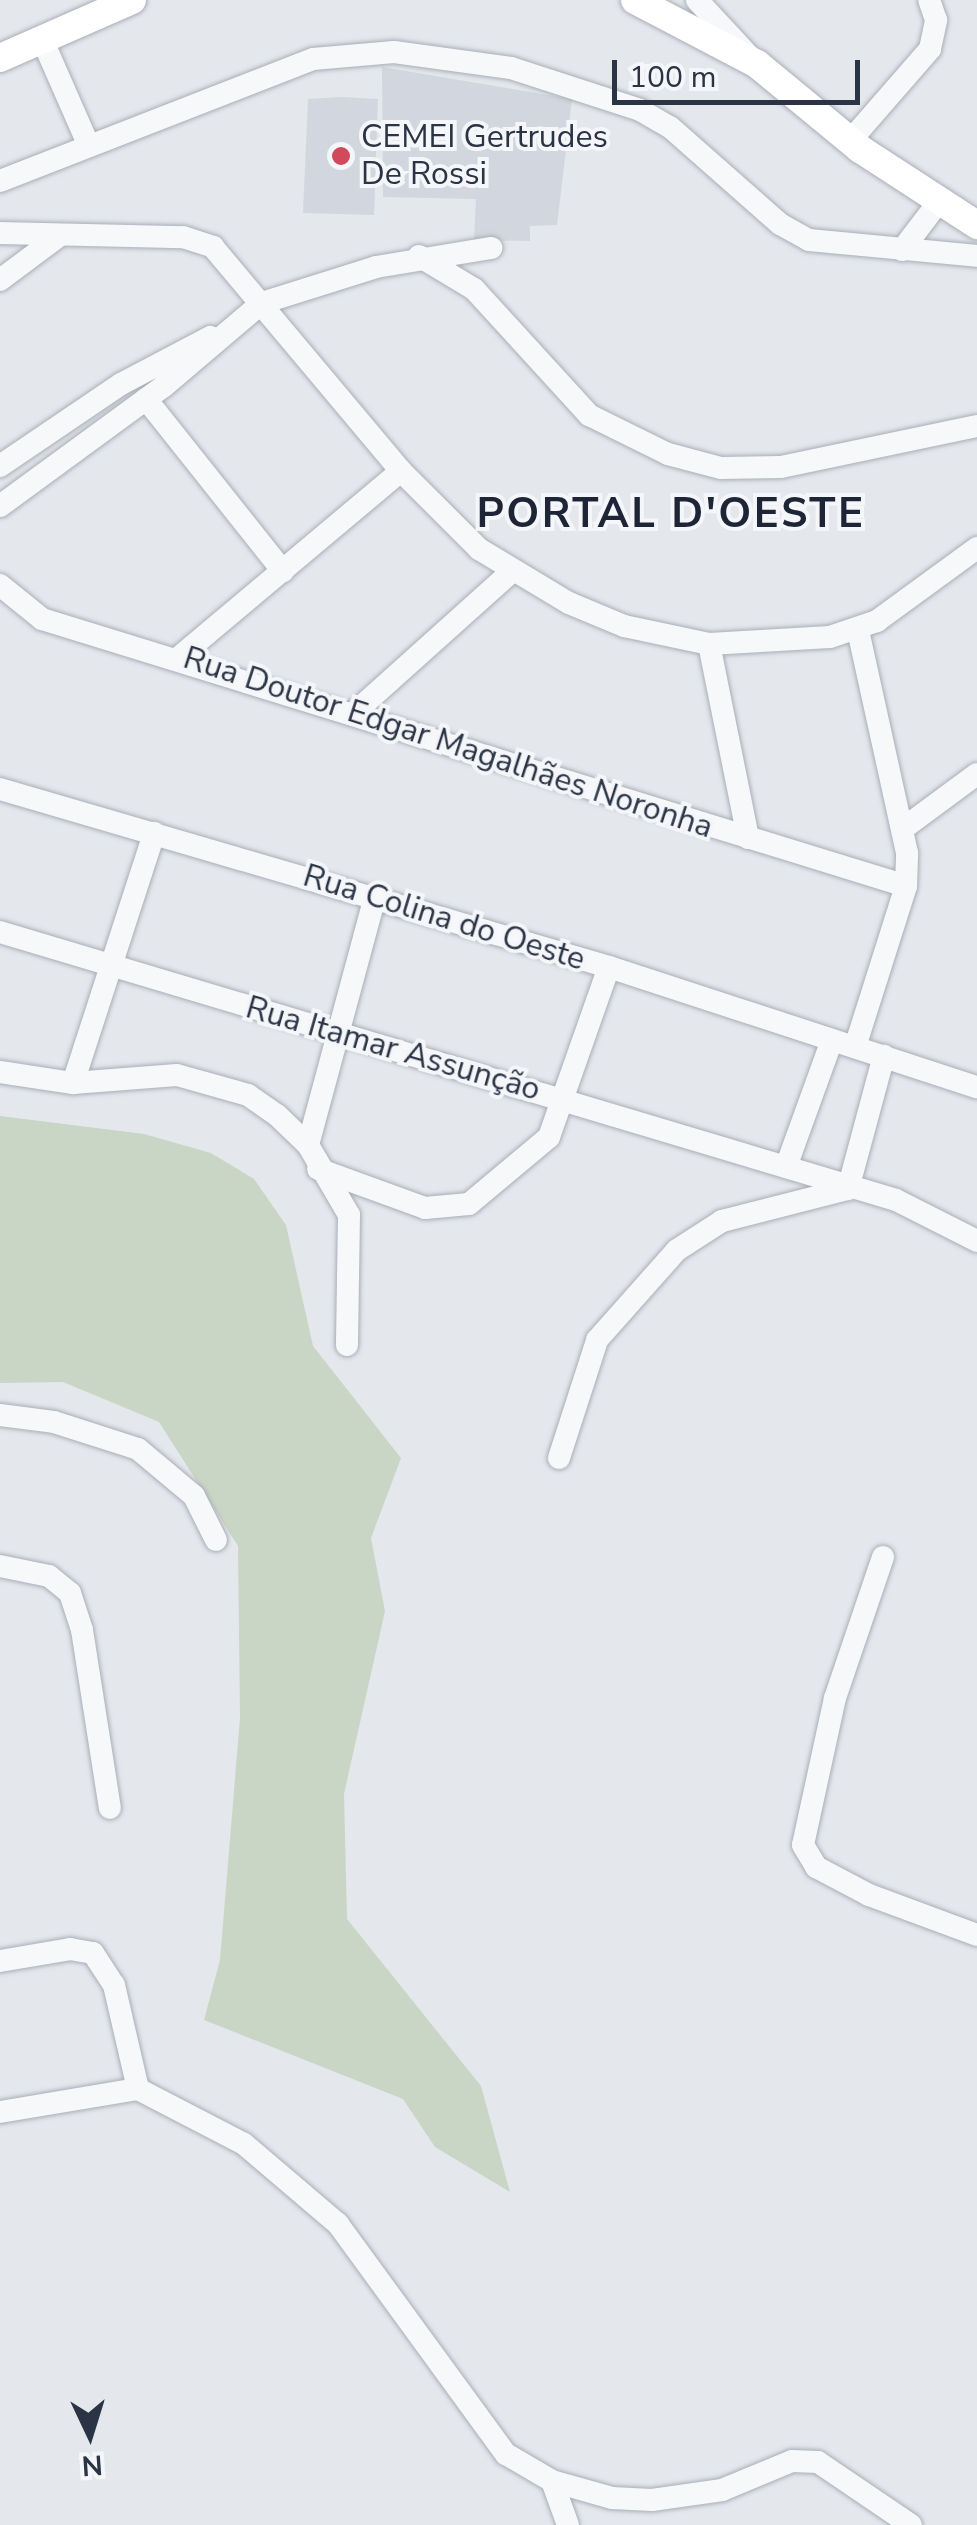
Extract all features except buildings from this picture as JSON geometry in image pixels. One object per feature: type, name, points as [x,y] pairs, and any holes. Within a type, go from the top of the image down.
[{"type":"main road","points":[[0,58],[132,0]]},
{"type":"main road","points":[[635,0],[757,64],[850,142],[937,204],[977,225]]},
{"type":"street","points":[[697,0],[757,64]]},
{"type":"street","points":[[850,142],[930,49],[936,20],[928,0]]},
{"type":"street","points":[[42,38],[88,144]]},
{"type":"street","points":[[0,181],[313,59],[394,52],[511,68],[640,110],[692,144],[794,234],[845,248],[977,256]]},
{"type":"street","points":[[902,250],[937,204]]},
{"type":"street","points":[[0,233],[201,242],[226,260],[401,470],[511,572],[624,626],[708,644],[778,642],[858,630],[977,548]]},
{"type":"street","points":[[0,280],[59,236]]},
{"type":"street","points":[[0,506],[146,399],[262,303],[419,256],[491,248]]},
{"type":"street","points":[[419,256],[474,289],[589,416],[668,454],[720,468],[780,467],[977,426]]},
{"type":"street","points":[[0,466],[120,384],[227,329]]},
{"type":"street","points":[[146,399],[283,571]]},
{"type":"street","points":[[178,658],[401,470]]},
{"type":"street","points":[[354,714],[511,572]]},
{"type":"street","name":"Rua Doutor Edgar Magalhães Noronha","points":[[0,585],[17,605],[42,618],[906,886]]},
{"type":"street","points":[[855,1047],[906,886],[905,826],[858,630]]},
{"type":"street","points":[[708,644],[748,838]]},
{"type":"street","points":[[905,826],[977,774]]},
{"type":"street","name":"Rua Colina do Oeste","points":[[0,790],[609,967],[977,1087]]},
{"type":"street","points":[[72,1083],[154,833]]},
{"type":"street","points":[[308,1145],[375,896]]},
{"type":"street","name":"Rua Itamar Assunção","points":[[0,932],[336,1036],[567,1098],[848,1189],[932,1212],[977,1241]]},
{"type":"street","points":[[318,1169],[426,1208],[470,1204],[534,1154],[567,1098],[609,967]]},
{"type":"street","points":[[786,1167],[832,1040]]},
{"type":"street","points":[[559,1458],[597,1340],[677,1250],[722,1221],[848,1189],[884,1056]]},
{"type":"street","points":[[0,1072],[72,1083],[176,1075],[215,1083],[248,1096],[308,1145],[318,1169],[349,1216],[347,1344]]},
{"type":"street","points":[[953,1080],[977,1104]]},
{"type":"street","points":[[0,1416],[54,1422],[138,1449],[194,1496],[216,1540]]},
{"type":"street","points":[[882,1556],[835,1698],[804,1846],[816,1867],[868,1896],[977,1936]]},
{"type":"street","points":[[0,1566],[49,1576],[70,1592],[82,1630],[110,1808]]},
{"type":"street","points":[[0,1962],[70,1948],[94,1954],[114,1985],[138,2090]]},
{"type":"street","points":[[0,2112],[138,2090],[244,2144],[313,2200],[383,2281],[506,2454],[552,2481],[612,2498],[652,2500],[722,2490],[792,2461],[818,2462],[911,2525]]},
{"type":"street","points":[[552,2481],[568,2525]]},
{"type":"shaded area","points":[[382,67],[572,99],[557,225],[530,226],[530,241],[474,240],[476,199],[383,197]]},
{"type":"shaded area","name":"CEMEI Gertrudes De Rossi","points":[[308,99],[378,99],[374,215],[303,213]]},
{"type":"green space","points":[[0,1116],[144,1134],[211,1153],[254,1179],[286,1225],[313,1346],[401,1458],[371,1538],[385,1611],[344,1794],[347,1919],[481,2086],[510,2192],[435,2147],[403,2099],[204,2020],[220,1960],[240,1718],[238,1546],[159,1422],[63,1382],[0,1383]]},
{"type":"place","name":"CEMEI Gertrudes De Rossi","points":[[341,156]]},
{"type":"district","name":"PORTAL D'OESTE","points":[[671,514]]}]
